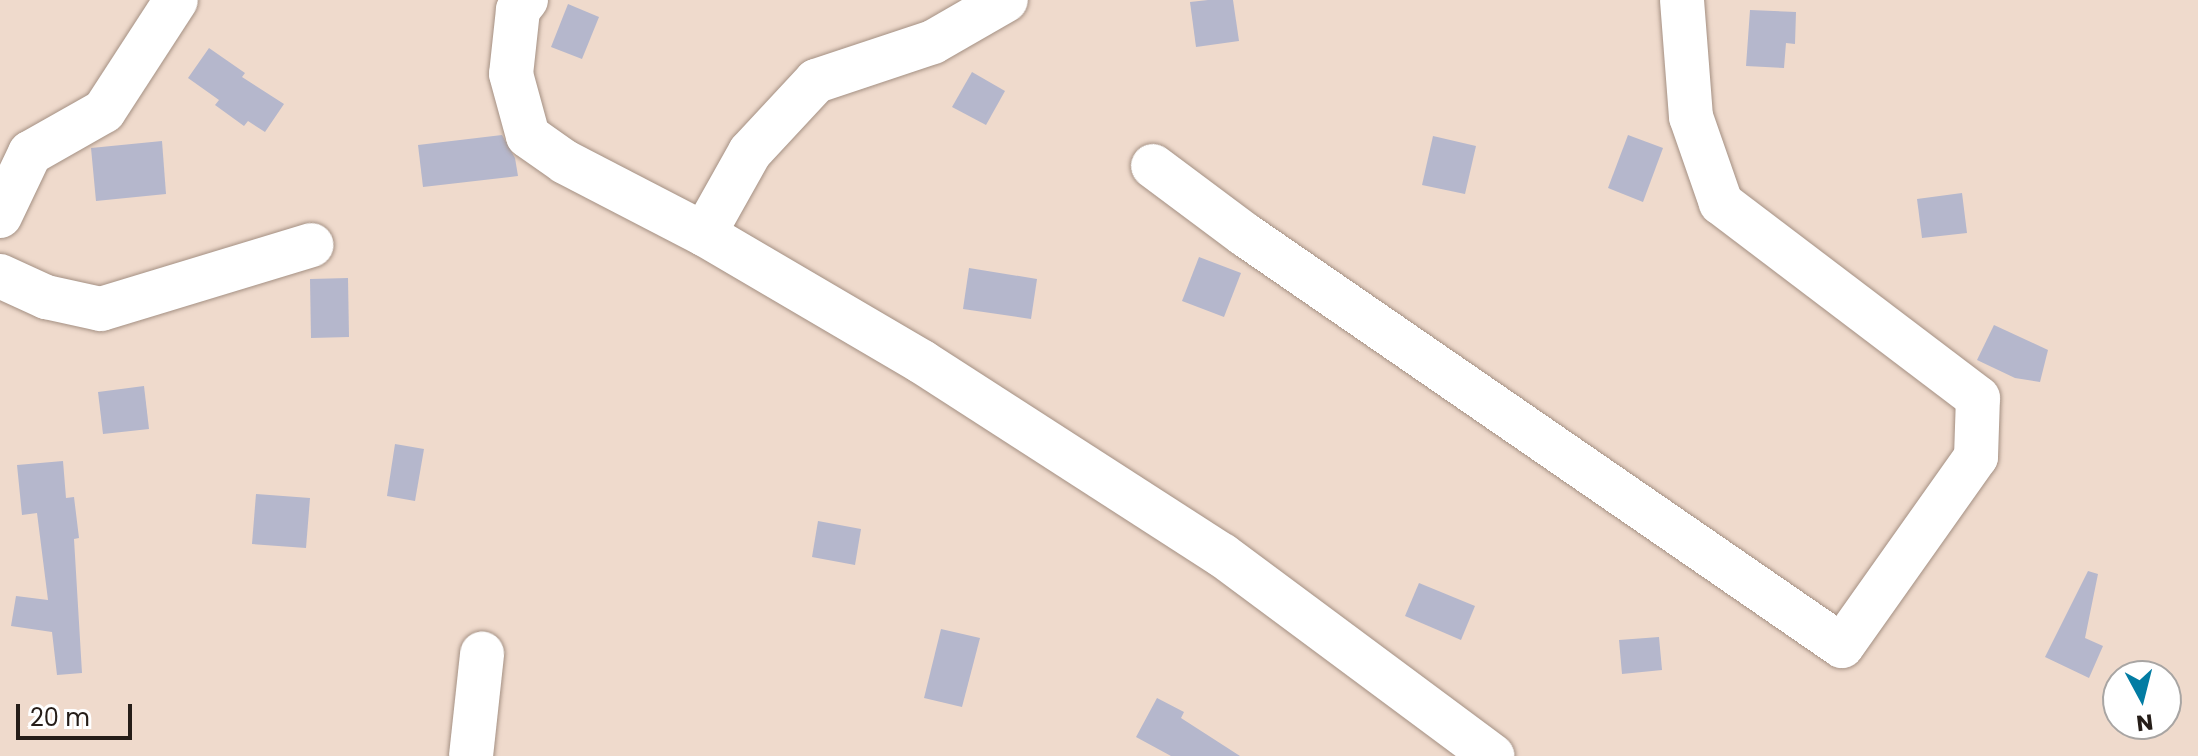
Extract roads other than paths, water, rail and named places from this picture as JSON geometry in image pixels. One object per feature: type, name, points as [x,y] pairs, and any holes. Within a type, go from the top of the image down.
[{"type":"street","points":[[0,216],[30,153],[104,111],[176,0]]},
{"type":"street","points":[[526,0],[518,10],[511,74],[528,136],[565,162],[704,234],[922,362],[1222,555],[1493,756]]},
{"type":"street","points":[[704,234],[750,152],[816,81],[933,42],[1006,0]]},
{"type":"street","points":[[1153,166],[1257,243],[1842,646],[1976,457],[1978,398],[1721,203],[1691,117],[1682,0]]},
{"type":"street","points":[[0,276],[46,297],[101,309],[311,245]]},
{"type":"street","points":[[471,756],[482,654]]}]
